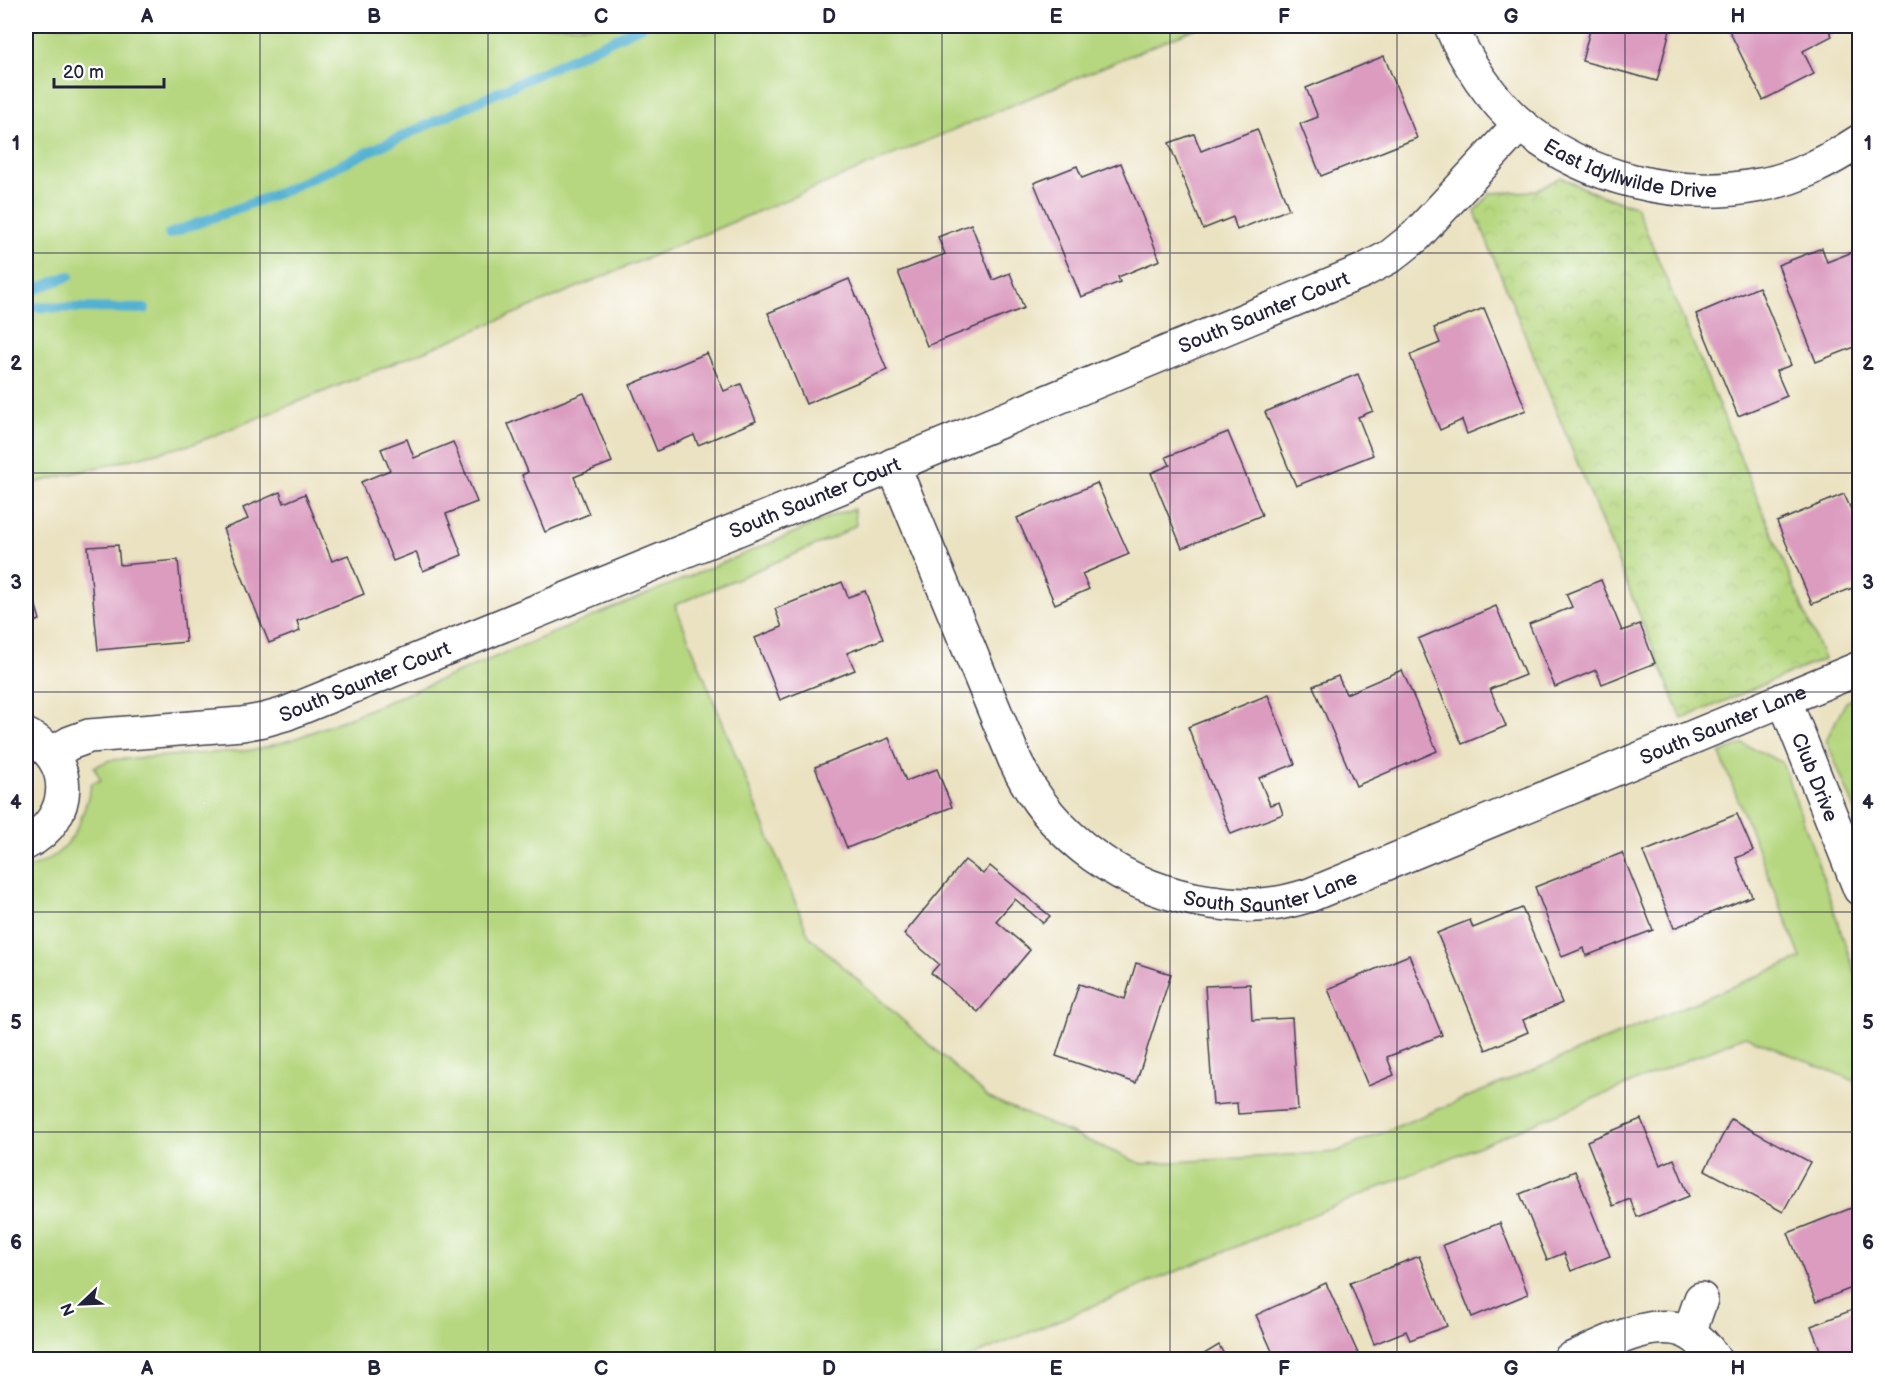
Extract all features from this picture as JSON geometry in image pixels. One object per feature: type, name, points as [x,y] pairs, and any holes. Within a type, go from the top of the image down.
[{"type":"street","name":"East Idyllwilde Drive","points":[[1451,26],[1476,72],[1520,124],[1534,136],[1560,152],[1625,179],[1656,187],[1689,190],[1717,191],[1761,185],[1820,165],[1860,141]]},
{"type":"street","name":"South Saunter Court","points":[[51,754],[70,743],[89,736],[242,724],[285,714],[1377,264],[1416,236],[1520,124]]},
{"type":"street","name":"South Saunter Lane","points":[[893,465],[1015,760],[1030,789],[1056,822],[1097,858],[1120,872],[1172,894],[1196,900],[1244,906],[1269,905],[1310,895],[1860,668]]},
{"type":"street","name":"Club Drive","points":[[1784,699],[1860,889]]},
{"type":"street","points":[[26,735],[38,741],[51,754],[60,771],[63,789],[60,807],[51,824],[38,837],[26,843]]},
{"type":"street","points":[[1689,1333],[1701,1299]]},
{"type":"street","points":[[1569,1359],[1640,1331],[1658,1327],[1673,1328],[1689,1333],[1701,1342],[1715,1359]]},
{"type":"green space","points":[[26,26],[1201,26],[437,346],[193,444],[26,485]]},
{"type":"green space","points":[[1561,177],[1597,194],[1636,206],[1824,659],[1682,719],[1475,212],[1490,193],[1535,191]]},
{"type":"green space","points":[[854,509],[856,525],[837,536],[675,605],[809,936],[989,1098],[1142,1164],[1336,1152],[1801,958],[1720,754],[1743,744],[1782,762],[1859,985],[1859,1093],[1855,1081],[1745,1036],[965,1359],[26,1359],[26,869],[54,856],[72,837],[83,813],[92,783],[101,780],[94,767],[110,760],[255,750],[291,740],[836,514]]},
{"type":"green space","points":[[1859,696],[1859,819],[1826,740],[1846,702]]},
{"type":"building","points":[[1591,26],[1671,26],[1657,81],[1582,61]]},
{"type":"building","points":[[1727,26],[1827,26],[1832,36],[1803,51],[1814,74],[1763,100]]},
{"type":"building","points":[[1384,56],[1417,138],[1321,176],[1300,124],[1318,117],[1306,88]]},
{"type":"building","points":[[1257,129],[1289,209],[1237,230],[1233,217],[1203,229],[1169,143],[1194,134],[1201,151]]},
{"type":"building","points":[[1121,163],[1160,260],[1118,277],[1120,282],[1081,297],[1034,183],[1077,166],[1082,178]]},
{"type":"building","points":[[971,224],[993,280],[1010,273],[1024,308],[927,346],[898,272],[945,254],[938,237]]},
{"type":"building","points":[[1822,248],[1827,262],[1858,250],[1860,252],[1860,345],[1816,362],[1778,265]]},
{"type":"building","points":[[849,279],[887,370],[806,404],[768,313]]},
{"type":"building","points":[[1759,287],[1791,365],[1776,371],[1787,396],[1738,416],[1696,314]]},
{"type":"building","points":[[1484,308],[1526,410],[1467,434],[1462,420],[1440,430],[1410,355],[1440,343],[1434,328]]},
{"type":"building","points":[[707,353],[724,391],[741,384],[756,421],[698,445],[694,435],[657,451],[630,385]]},
{"type":"building","points":[[1358,374],[1373,411],[1358,417],[1373,455],[1296,486],[1265,412]]},
{"type":"building","points":[[584,393],[612,462],[574,477],[589,514],[545,532],[522,475],[528,472],[508,424]]},
{"type":"building","points":[[1228,432],[1262,515],[1182,548],[1151,473],[1170,465],[1166,457]]},
{"type":"building","points":[[407,439],[414,458],[453,442],[477,502],[446,514],[462,555],[423,571],[416,552],[393,561],[361,482],[390,470],[381,449]]},
{"type":"building","points":[[1097,483],[1129,554],[1082,574],[1089,589],[1055,604],[1017,518]]},
{"type":"building","points":[[280,492],[284,503],[305,494],[332,561],[348,555],[364,594],[297,621],[300,631],[269,643],[223,529],[248,519],[243,508]]},
{"type":"building","points":[[1844,494],[1860,529],[1860,585],[1812,604],[1777,522]]},
{"type":"building","points":[[118,545],[120,565],[178,560],[186,642],[98,650],[88,547]]},
{"type":"building","points":[[26,572],[40,620],[26,624]]},
{"type":"building","points":[[1601,580],[1622,631],[1640,624],[1655,663],[1602,684],[1596,670],[1555,687],[1529,624],[1572,607],[1566,594]]},
{"type":"building","points":[[842,582],[848,597],[865,591],[883,639],[847,653],[855,670],[780,700],[755,638],[782,627],[775,609]]},
{"type":"building","points":[[1496,606],[1525,675],[1490,689],[1506,726],[1462,744],[1418,639]]},
{"type":"building","points":[[1402,670],[1437,751],[1356,786],[1313,686],[1338,676],[1346,694]]},
{"type":"building","points":[[1268,695],[1295,764],[1259,778],[1270,805],[1279,802],[1283,814],[1231,834],[1188,727]]},
{"type":"building","points":[[889,738],[906,781],[937,769],[952,807],[847,848],[815,767]]},
{"type":"building","points":[[1737,814],[1753,851],[1736,858],[1752,896],[1674,928],[1643,852]]},
{"type":"building","points":[[1622,853],[1653,930],[1586,956],[1584,948],[1562,957],[1535,887]]},
{"type":"building","points":[[965,860],[983,874],[990,866],[1050,916],[1043,923],[1015,899],[996,921],[1030,950],[978,1012],[931,973],[939,964],[904,934]]},
{"type":"building","points":[[1522,908],[1562,1003],[1523,1020],[1528,1032],[1486,1050],[1437,933],[1470,920],[1473,928]]},
{"type":"building","points":[[1409,955],[1442,1035],[1387,1057],[1394,1075],[1368,1086],[1328,989]]},
{"type":"building","points":[[1136,963],[1171,974],[1136,1083],[1056,1056],[1079,984],[1125,999]]},
{"type":"building","points":[[1250,984],[1252,1020],[1292,1018],[1298,1110],[1238,1114],[1237,1103],[1213,1105],[1205,986]]},
{"type":"building","points":[[1641,1119],[1660,1165],[1674,1159],[1689,1196],[1637,1217],[1630,1199],[1613,1206],[1587,1141]]},
{"type":"building","points":[[1731,1119],[1810,1162],[1783,1212],[1705,1170]]},
{"type":"building","points":[[1575,1171],[1610,1256],[1571,1271],[1564,1253],[1547,1260],[1520,1194]]},
{"type":"building","points":[[1854,1207],[1860,1220],[1860,1269],[1852,1272],[1857,1286],[1816,1302],[1788,1233]]},
{"type":"building","points":[[1500,1223],[1528,1294],[1472,1317],[1443,1245]]},
{"type":"building","points":[[1419,1256],[1447,1326],[1410,1340],[1406,1331],[1374,1344],[1350,1283]]},
{"type":"building","points":[[1326,1283],[1361,1360],[1276,1360],[1256,1315]]},
{"type":"building","points":[[1860,1307],[1860,1360],[1824,1360],[1811,1326]]},
{"type":"building","points":[[1219,1345],[1227,1360],[1194,1360]]},
{"type":"waterway","points":[[169,234],[281,192],[642,26]]},
{"type":"waterway","points":[[26,293],[69,276]]},
{"type":"waterway","points":[[26,307],[145,309]]}]
